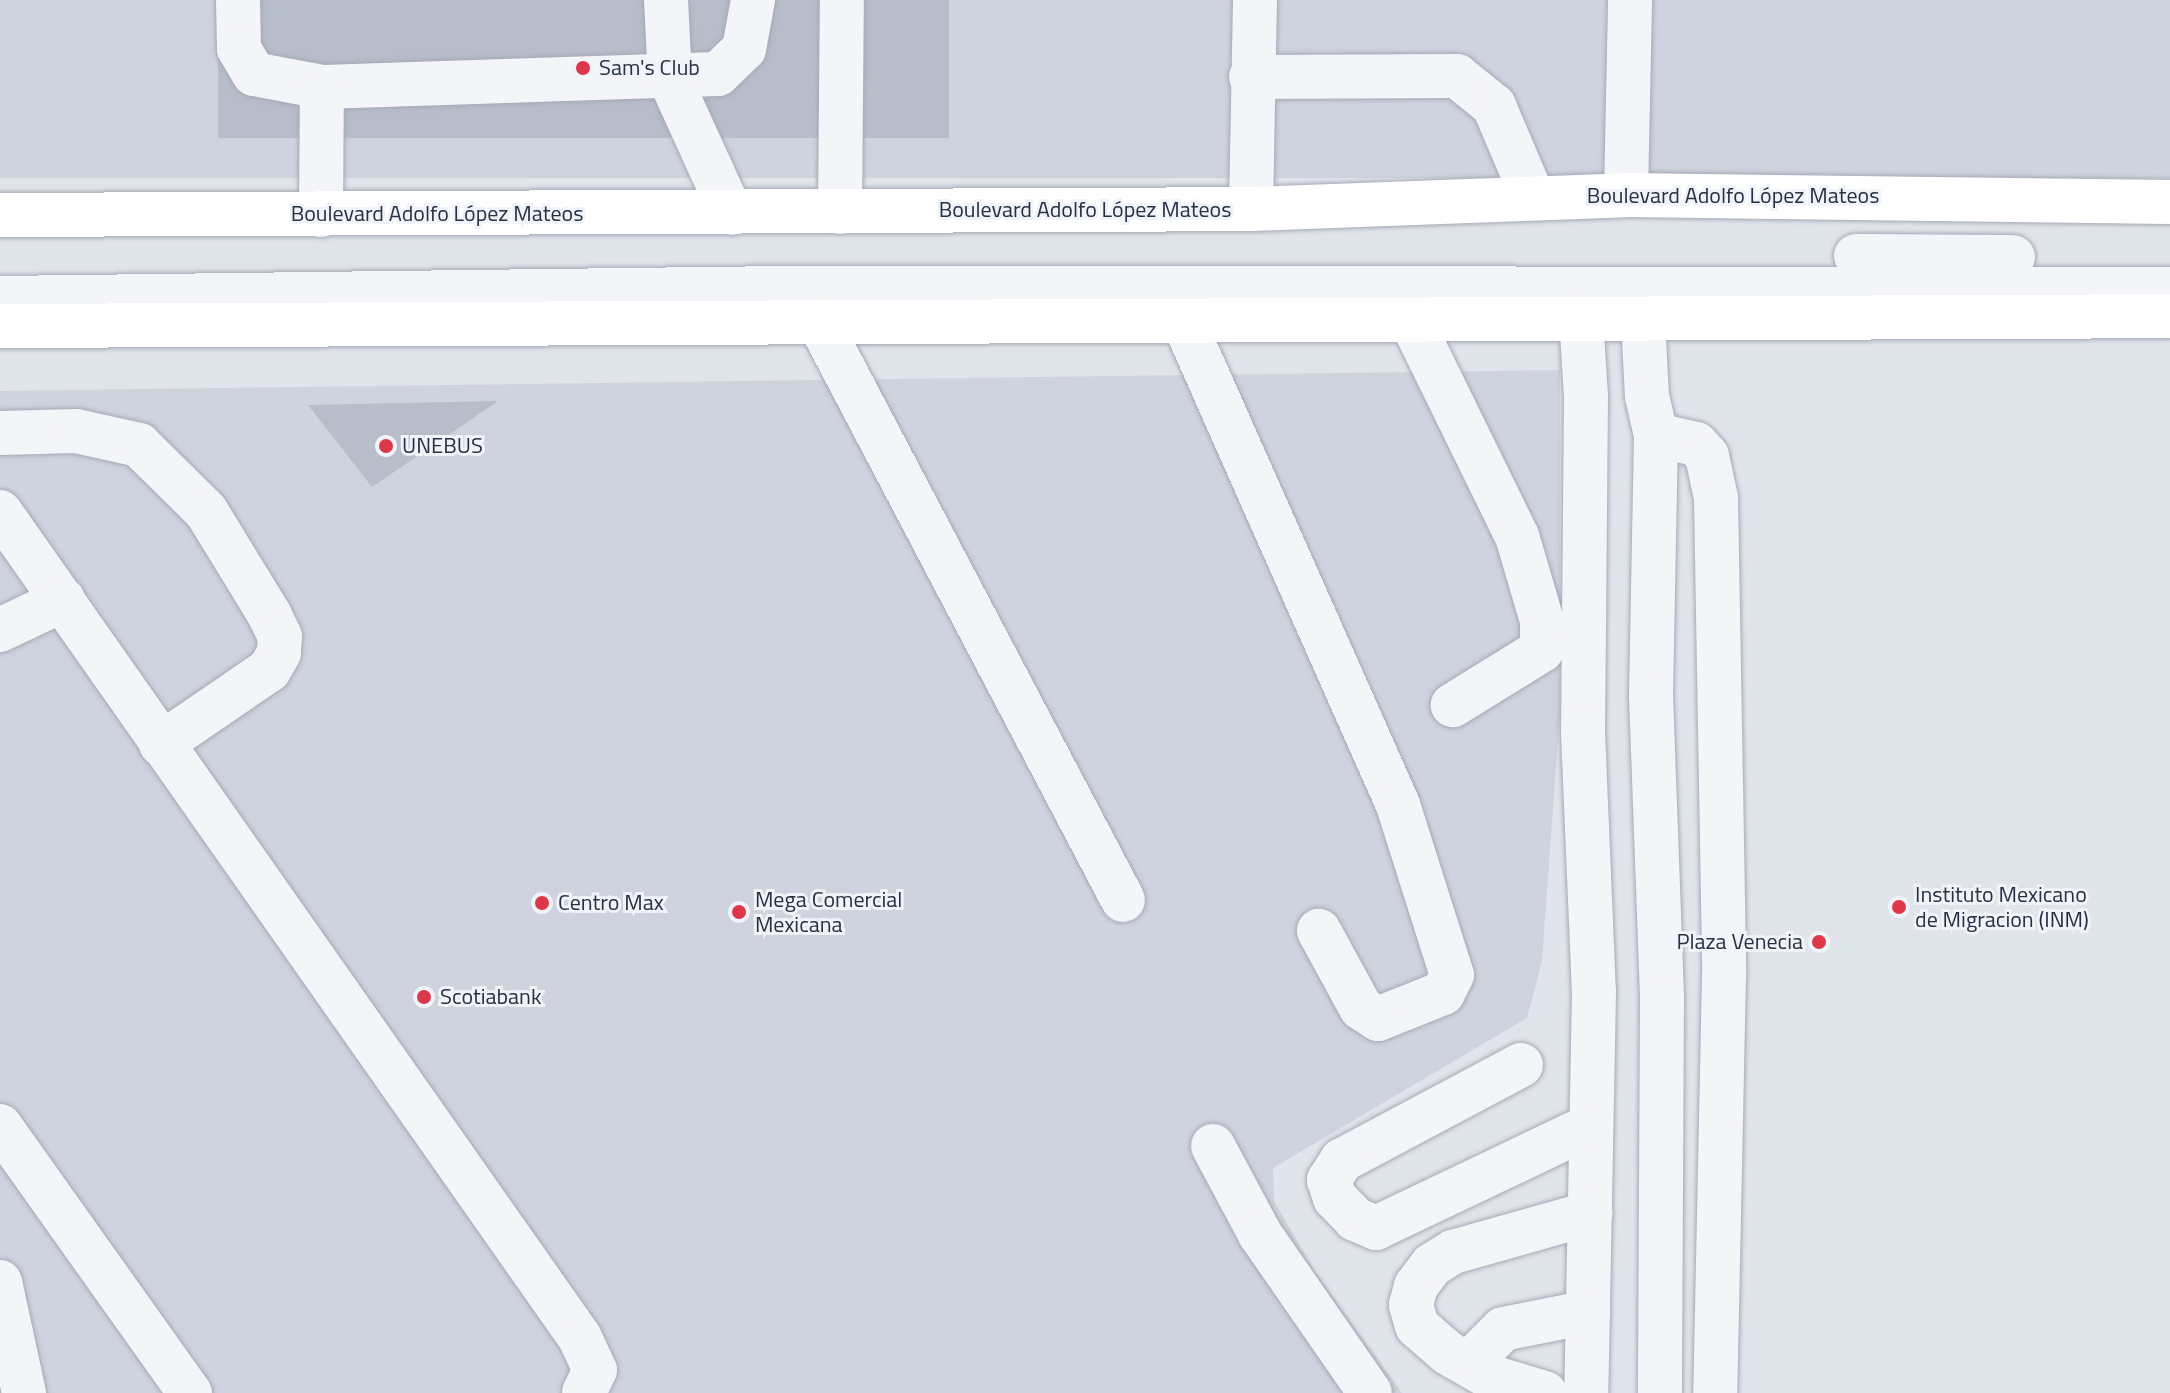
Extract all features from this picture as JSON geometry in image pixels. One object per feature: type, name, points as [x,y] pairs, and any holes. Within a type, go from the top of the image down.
[{"type":"main road","name":"Boulevard Adolfo López Mateos","points":[[0,215],[1251,209],[1626,195],[2170,202]]},
{"type":"main road","points":[[0,326],[2170,316]]},
{"type":"street","points":[[238,0],[239,49],[254,74],[322,87],[670,79],[718,74],[733,64],[750,31],[753,0]]},
{"type":"street","points":[[666,0],[670,79],[731,213]]},
{"type":"street","points":[[840,212],[842,0]]},
{"type":"street","points":[[1251,209],[1251,77],[1255,0]]},
{"type":"street","points":[[1626,195],[1630,0]]},
{"type":"street","points":[[1251,77],[1457,76],[1494,106],[1533,198]]},
{"type":"street","points":[[321,215],[322,87]]},
{"type":"street","points":[[1856,256],[2013,257]]},
{"type":"street","points":[[0,298],[767,288],[2170,289]]},
{"type":"street","points":[[1563,646],[1586,396],[1581,317]]},
{"type":"street","points":[[1410,318],[1517,536],[1540,612],[1563,646],[1583,696],[1594,992],[1588,1127],[1591,1213],[1586,1393]]},
{"type":"street","points":[[1643,318],[1647,396],[1656,435],[1651,696],[1662,998],[1660,1393]]},
{"type":"street","points":[[1183,320],[1398,805],[1452,975],[1443,993],[1378,1019],[1361,1008],[1319,931]]},
{"type":"street","points":[[819,322],[1123,900]]},
{"type":"street","points":[[0,433],[76,431],[139,445],[206,511],[269,614],[280,637],[279,653],[269,670],[161,744]]},
{"type":"street","points":[[1656,435],[1696,444],[1707,456],[1716,498],[1723,999],[1715,1393]]},
{"type":"street","points":[[0,512],[580,1338],[595,1370],[584,1393]]},
{"type":"street","points":[[0,630],[63,600]]},
{"type":"street","points":[[1453,705],[1563,646]]},
{"type":"street","points":[[1583,696],[1651,696]]},
{"type":"street","points":[[1594,992],[1723,999]]},
{"type":"street","points":[[1521,1065],[1342,1160],[1329,1180],[1335,1198],[1355,1219],[1376,1228],[1588,1127]]},
{"type":"street","points":[[0,1126],[190,1393]]},
{"type":"street","points":[[1213,1146],[1260,1234],[1370,1393]]},
{"type":"street","points":[[1545,1393],[1468,1364],[1417,1326],[1411,1305],[1416,1286],[1432,1265],[1493,1238],[1591,1213]]},
{"type":"street","points":[[0,1282],[15,1387]]},
{"type":"street","points":[[1468,1364],[1503,1329],[1588,1312]]},
{"type":"shaded area","points":[[0,0],[2170,0],[2170,178],[0,178]]},
{"type":"shaded area","points":[[1560,370],[1560,711],[1542,961],[1527,1018],[1273,1168],[1274,1201],[1314,1270],[1402,1393],[0,1393],[0,391]]},
{"type":"building","name":"Sam's Club","points":[[218,0],[949,0],[949,138],[218,138]]},
{"type":"building","name":"UNEBUS","points":[[498,401],[372,487],[308,405]]},
{"type":"place","name":"Sam's Club","points":[[583,68]]},
{"type":"place","name":"UNEBUS","points":[[386,446]]},
{"type":"place","name":"Centro Max","points":[[542,903]]},
{"type":"place","name":"Instituto Mexicano de Migracion (INM)","points":[[1899,907]]},
{"type":"place","name":"Mega Comercial Mexicana","points":[[739,912]]},
{"type":"place","name":"Plaza Venecia","points":[[1819,942]]},
{"type":"place","name":"Scotiabank","points":[[424,997]]}]
